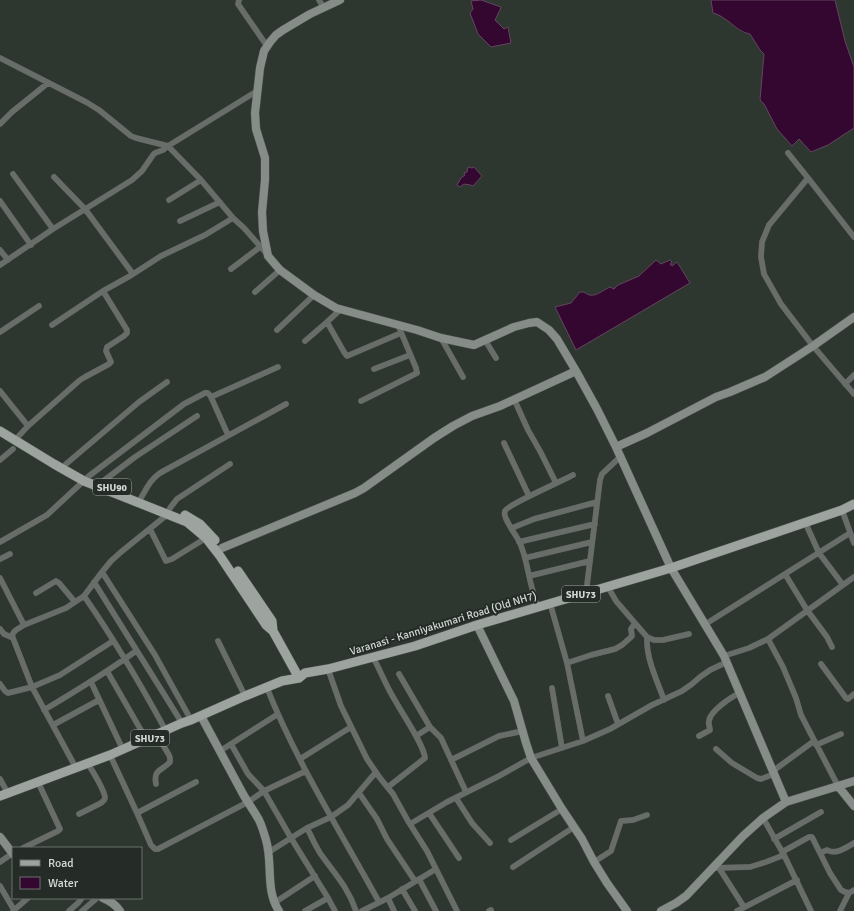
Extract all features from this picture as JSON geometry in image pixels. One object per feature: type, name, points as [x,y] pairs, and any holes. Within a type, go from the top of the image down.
[{"type":"main road","name":"SHU90","points":[[0,424],[15,442],[66,464],[87,478],[102,482],[169,511],[191,518],[200,524],[212,535],[222,548],[272,621],[273,631],[291,663],[300,674]]},
{"type":"main road","points":[[0,431],[15,442],[54,464],[169,511],[187,522],[206,538],[220,556],[266,625],[273,631]]},
{"type":"main road","name":"Varanasi - Kanniyakumari Road (Old NH7)","points":[[2,791],[38,782],[75,765],[88,764],[110,755],[122,748],[157,735],[165,728],[190,718],[201,716],[244,693],[267,688],[300,674],[328,669],[415,646],[477,625],[672,568],[842,510],[854,504]]},
{"type":"main road","points":[[283,677],[290,668],[291,663]]},
{"type":"main road","points":[[190,718],[283,677],[300,674]]},
{"type":"main road","points":[[2,791],[122,748],[165,728]]},
{"type":"street","points":[[239,0],[238,4],[267,46]]},
{"type":"street","points":[[319,0],[324,8]]},
{"type":"street","points":[[268,256],[263,231],[262,212],[265,180],[265,158],[255,121],[257,91],[264,51],[276,35],[283,30],[310,14],[340,0]]},
{"type":"street","points":[[0,58],[99,110],[131,136],[168,146],[201,180],[280,270],[314,296],[340,310],[399,329],[474,345],[514,327],[529,323],[536,322],[547,328],[557,339],[597,408],[672,568],[704,625],[726,659],[786,802]]},
{"type":"street","points":[[0,124],[12,112],[48,83]]},
{"type":"street","points":[[0,265],[84,209],[138,176],[154,153],[163,150],[257,91]]},
{"type":"street","points":[[788,153],[854,237]]},
{"type":"street","points":[[13,174],[53,229]]},
{"type":"street","points":[[54,177],[84,209],[133,274]]},
{"type":"street","points":[[808,178],[769,225],[762,242],[761,257],[764,274],[781,304],[813,346],[854,394]]},
{"type":"street","points":[[169,200],[201,180]]},
{"type":"street","points":[[0,201],[31,244]]},
{"type":"street","points":[[180,221],[220,202]]},
{"type":"street","points":[[52,325],[103,291],[162,256],[233,218]]},
{"type":"street","points":[[232,269],[260,247]]},
{"type":"street","points":[[0,250],[8,260]]},
{"type":"street","points":[[255,292],[280,270]]},
{"type":"street","points":[[0,460],[28,426],[80,380],[110,364],[111,361],[106,351],[107,347],[124,336],[127,333],[127,330],[103,291]]},
{"type":"street","points":[[277,330],[314,296]]},
{"type":"street","points":[[0,332],[39,306]]},
{"type":"street","points":[[305,341],[340,310]]},
{"type":"street","points":[[616,447],[647,433],[716,397],[765,377],[854,317]]},
{"type":"street","points":[[327,322],[344,352],[348,356],[399,329]]},
{"type":"street","points":[[361,401],[416,373],[416,368],[399,329]]},
{"type":"street","points":[[441,338],[463,377]]},
{"type":"street","points":[[485,340],[496,358]]},
{"type":"street","points":[[374,370],[410,355]]},
{"type":"street","points":[[211,397],[278,367]]},
{"type":"street","points":[[222,548],[355,493],[453,426],[472,416],[576,371]]},
{"type":"street","points":[[845,384],[854,375]]},
{"type":"street","points":[[66,464],[139,402],[167,382]]},
{"type":"street","points":[[0,391],[28,426]]},
{"type":"street","points":[[0,542],[47,515],[87,478],[184,404],[207,393],[209,393],[211,397],[228,435]]},
{"type":"street","points":[[514,399],[528,430],[556,483]]},
{"type":"street","points":[[141,498],[153,478],[160,473],[286,404]]},
{"type":"street","points":[[102,482],[135,457],[197,416]]},
{"type":"street","points":[[504,442],[529,496]]},
{"type":"street","points":[[586,593],[600,480],[602,474],[620,456]]},
{"type":"street","points":[[75,765],[32,687],[12,634],[24,625],[55,613],[84,596],[111,561],[150,530],[169,511],[177,500],[230,464]]},
{"type":"street","points":[[537,607],[525,558],[519,542],[504,514],[508,508],[529,496],[573,475]]},
{"type":"street","points":[[512,528],[534,519],[597,502]]},
{"type":"street","points":[[842,510],[854,543]]},
{"type":"street","points":[[806,522],[819,553],[843,585]]},
{"type":"street","points":[[519,542],[594,524]]},
{"type":"street","points":[[150,530],[166,561],[172,559],[206,538]]},
{"type":"street","points":[[704,625],[850,534]]},
{"type":"street","points":[[525,558],[592,542]]},
{"type":"street","points":[[0,559],[10,554]]},
{"type":"street","points":[[529,576],[590,561]]},
{"type":"street","points":[[102,572],[156,655],[190,718]]},
{"type":"street","points":[[785,574],[807,610],[827,637],[832,647]]},
{"type":"street","points":[[0,578],[24,625]]},
{"type":"street","points":[[410,824],[466,792],[532,758],[583,742],[652,705],[682,691],[726,659],[768,639],[843,585],[853,580]]},
{"type":"street","points":[[36,593],[56,581],[75,602]]},
{"type":"street","points":[[94,582],[181,722]]},
{"type":"street","points":[[608,586],[616,601],[647,637],[654,640],[663,640],[689,634]]},
{"type":"street","points":[[84,596],[125,659],[165,728]]},
{"type":"street","points":[[550,603],[567,663],[583,742]]},
{"type":"street","points":[[567,663],[622,646],[632,636],[631,629],[635,623]]},
{"type":"street","points":[[477,625],[514,701],[526,743],[532,758],[562,809],[582,839],[607,883],[627,911]]},
{"type":"street","points":[[0,629],[4,634],[13,638]]},
{"type":"street","points":[[647,637],[647,644],[653,671],[664,700]]},
{"type":"street","points":[[768,639],[783,667],[815,743],[838,786],[854,806]]},
{"type":"street","points":[[0,684],[8,693],[32,687],[60,675],[113,641]]},
{"type":"street","points":[[218,641],[244,693]]},
{"type":"street","points":[[44,710],[91,682],[136,651]]},
{"type":"street","points":[[373,657],[395,701],[416,736],[424,752],[425,758],[388,787]]},
{"type":"street","points":[[821,664],[846,698],[848,699],[854,694]]},
{"type":"street","points":[[328,669],[341,706],[367,759],[393,794],[427,850],[457,911]]},
{"type":"street","points":[[107,671],[142,732]]},
{"type":"street","points":[[399,674],[430,728],[441,738],[466,792]]},
{"type":"street","points":[[91,682],[122,748]]},
{"type":"street","points":[[267,688],[306,771],[379,902]]},
{"type":"street","points":[[552,688],[562,748]]},
{"type":"street","points":[[699,736],[710,730],[709,720],[713,712],[729,698],[740,693]]},
{"type":"street","points":[[608,696],[618,724]]},
{"type":"street","points":[[53,725],[99,700]]},
{"type":"street","points":[[220,751],[278,714]]},
{"type":"street","points":[[201,716],[259,820],[269,852],[271,888],[274,902],[279,911]]},
{"type":"street","points":[[300,759],[352,727]]},
{"type":"street","points":[[416,736],[430,728]]},
{"type":"street","points":[[452,760],[499,736],[523,731]]},
{"type":"street","points":[[716,749],[732,763],[761,779],[815,743],[841,734]]},
{"type":"street","points":[[156,784],[156,774],[170,762],[169,755],[157,735]]},
{"type":"street","points":[[231,744],[248,774],[264,791],[290,838],[315,876],[335,911]]},
{"type":"street","points":[[110,755],[150,845],[155,849],[158,849],[248,802],[264,791],[306,771]]},
{"type":"street","points":[[79,814],[101,803],[105,798],[88,764]]},
{"type":"street","points":[[269,852],[307,828],[331,817],[348,806],[376,772]]},
{"type":"street","points":[[0,779],[2,791]]},
{"type":"street","points":[[661,911],[686,896],[716,868],[743,836],[763,818],[786,802],[854,781]]},
{"type":"street","points":[[25,847],[60,829],[38,782]]},
{"type":"street","points":[[137,813],[196,782]]},
{"type":"street","points":[[359,793],[436,911]]},
{"type":"street","points":[[456,798],[472,823],[490,843]]},
{"type":"street","points":[[511,840],[562,809]]},
{"type":"street","points":[[774,839],[821,812]]},
{"type":"street","points":[[429,813],[458,858]]},
{"type":"street","points":[[594,862],[611,852],[621,821],[633,820],[647,815]]},
{"type":"street","points":[[763,818],[797,880],[811,911]]},
{"type":"street","points":[[513,867],[574,827]]},
{"type":"street","points":[[307,828],[320,852],[346,888],[356,911]]},
{"type":"street","points":[[0,837],[12,853]]},
{"type":"street","points":[[716,868],[750,867],[766,862],[783,854],[811,837],[813,838],[830,873],[841,890],[845,892],[852,892]]},
{"type":"street","points":[[820,853],[827,850],[831,852],[843,849],[854,843]]},
{"type":"street","points":[[0,862],[12,855]]},
{"type":"street","points":[[716,868],[744,907]]},
{"type":"street","points":[[362,911],[388,898],[436,869]]},
{"type":"street","points":[[274,902],[315,876]]},
{"type":"street","points":[[737,911],[797,880]]},
{"type":"street","points":[[0,886],[13,911],[27,899]]},
{"type":"street","points":[[402,889],[415,911]]},
{"type":"street","points":[[840,911],[852,892]]},
{"type":"street","points":[[305,911],[328,898]]},
{"type":"street","points":[[388,898],[394,911]]},
{"type":"street","points":[[69,911],[81,899]]},
{"type":"street","points":[[82,911],[96,899]]},
{"type":"street","points":[[105,899],[118,907],[120,911]]},
{"type":"water","points":[[481,0],[501,7],[495,20],[504,29],[508,27],[511,43],[491,47],[478,34],[470,13],[473,9],[471,1]]},
{"type":"water","points":[[711,0],[835,0],[845,41],[854,67],[854,128],[828,145],[811,152],[799,139],[792,146],[777,129],[764,104],[760,100],[764,54],[750,34],[739,30],[722,17],[713,13]]},
{"type":"water","points":[[468,167],[474,167],[482,176],[473,186],[464,184],[460,187],[457,185],[461,178],[465,175],[464,173],[467,172]]},
{"type":"water","points":[[656,260],[661,264],[670,260],[672,262],[670,264],[672,266],[677,262],[690,283],[576,350],[555,307],[571,303],[580,292],[594,295],[610,287],[614,289],[618,285],[639,276]]}]
